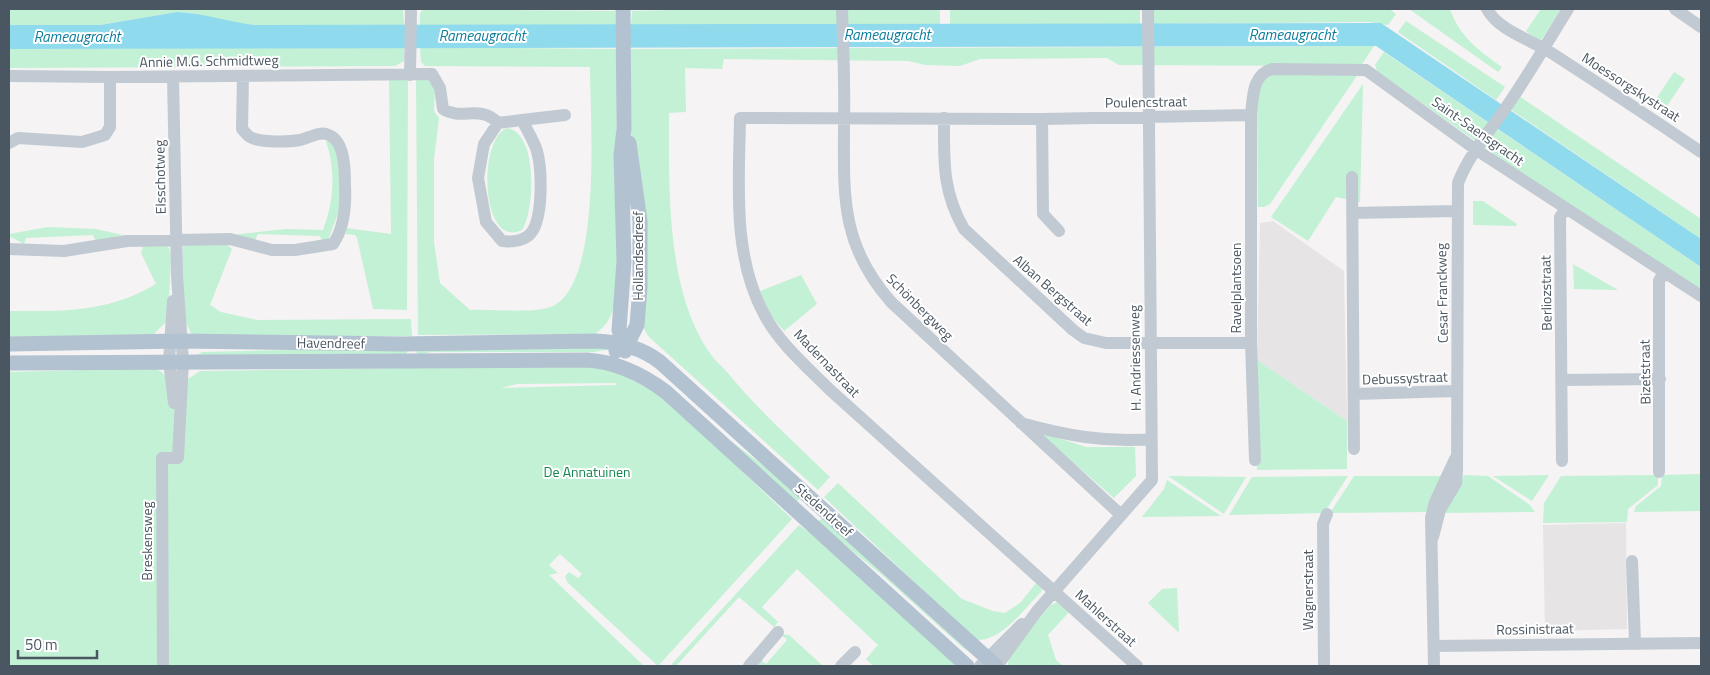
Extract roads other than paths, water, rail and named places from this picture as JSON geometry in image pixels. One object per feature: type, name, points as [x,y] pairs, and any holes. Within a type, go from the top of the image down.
[{"type":"main road","name":"Hollandsedreef","points":[[619,313],[624,261],[621,155],[624,129],[623,9]]},
{"type":"main road","name":"Hollandsedreef","points":[[624,129],[630,148],[640,220],[637,326]]},
{"type":"main road","points":[[596,340],[606,332],[619,313]]},
{"type":"main road","points":[[619,313],[619,330],[630,370]]},
{"type":"main road","points":[[592,361],[610,354],[623,345],[631,337],[637,326]]},
{"type":"main road","points":[[637,326],[651,355]]},
{"type":"main road","name":"Havendreef","points":[[9,344],[175,342],[410,344],[596,340],[623,345],[651,355]]},
{"type":"main road","name":"Stedendreef","points":[[651,355],[827,513],[990,664]]},
{"type":"main road","name":"Havendreef","points":[[9,363],[592,361]]},
{"type":"main road","name":"Stedendreef","points":[[592,361],[630,370],[666,392],[815,530],[967,666]]},
{"type":"street","points":[[410,75],[412,53],[411,9]]},
{"type":"street","name":"Moessorgskystraat","points":[[1487,9],[1498,21],[1544,48],[1701,152]]},
{"type":"street","points":[[1544,48],[1568,9]]},
{"type":"street","points":[[1675,9],[1701,27]]},
{"type":"street","name":"Schönbergweg","points":[[842,12],[845,207],[859,256],[891,302],[1019,423],[1121,515]]},
{"type":"street","name":"H. Andriessenweg","points":[[990,664],[1014,630],[1037,611],[1152,480],[1148,14]]},
{"type":"street","name":"Cesar Franckweg","points":[[1434,666],[1433,537],[1431,518],[1435,502],[1458,455],[1456,211],[1458,182],[1464,167],[1475,149],[1507,106],[1544,48]]},
{"type":"street","name":"Saint-Saensgracht","points":[[1251,115],[1256,80],[1263,71],[1272,68],[1366,70],[1475,149],[1701,296]]},
{"type":"street","name":"Annie M.G. Schmidtweg","points":[[9,76],[110,78],[432,74],[440,88],[442,106],[452,114],[474,112],[490,114],[498,123]]},
{"type":"street","points":[[9,249],[64,250],[127,241],[230,239],[272,250],[295,250],[333,244],[339,235],[346,203],[345,166],[338,144],[332,136],[324,133],[298,140],[275,142],[250,137],[242,129],[243,76]]},
{"type":"street","name":"Elsschotweg","points":[[173,77],[177,276],[176,361]]},
{"type":"street","points":[[9,143],[18,138],[82,142],[105,136],[110,128],[110,78]]},
{"type":"street","points":[[522,120],[537,151],[540,190],[537,224],[528,236],[515,242],[502,242],[486,222],[478,178],[484,144],[498,123],[522,120],[564,115]]},
{"type":"street","name":"Poulencstraat","points":[[844,117],[1042,119],[1251,115]]},
{"type":"street","name":"Ravelplantsoen","points":[[1251,115],[1252,343],[1255,460]]},
{"type":"street","name":"Madernastraat","points":[[844,117],[740,118],[740,223],[746,269],[764,314],[793,353],[829,389],[1054,592]]},
{"type":"street","name":"Alban Bergstraat","points":[[944,118],[944,175],[947,192],[954,211],[964,229],[976,242],[1084,338],[1106,343],[1252,343]]},
{"type":"street","points":[[1042,119],[1043,214],[1059,231]]},
{"type":"street","points":[[1352,177],[1354,449]]},
{"type":"street","name":"Berliozstraat","points":[[1562,461],[1560,217],[1566,208]]},
{"type":"street","points":[[1352,213],[1456,211]]},
{"type":"street","name":"Bizetstraat","points":[[1659,472],[1659,281],[1664,272]]},
{"type":"street","name":"Breskensweg","points":[[163,666],[162,458],[178,458],[176,361]]},
{"type":"street","points":[[1562,380],[1660,379]]},
{"type":"street","name":"Debussystraat","points":[[1354,394],[1457,391]]},
{"type":"street","name":"Schönbergweg","points":[[1019,423],[1059,434],[1090,439],[1151,439]]},
{"type":"street","name":"Wagnerstraat","points":[[1324,666],[1323,524],[1327,514]]},
{"type":"street","points":[[1632,561],[1635,643]]},
{"type":"street","name":"Mahlerstraat","points":[[1054,592],[1137,666]]},
{"type":"street","points":[[750,666],[778,632]]},
{"type":"street","name":"Rossinistraat","points":[[1434,646],[1701,643]]},
{"type":"street","points":[[840,666],[855,652]]},
{"type":"water","name":"Rameaugracht","points":[[177,12],[254,25],[1381,23],[1701,239],[1701,267],[1376,46],[9,49],[9,25],[100,25]]},
{"type":"park label","name":"De Annatuinen","points":[[587,472]]}]
